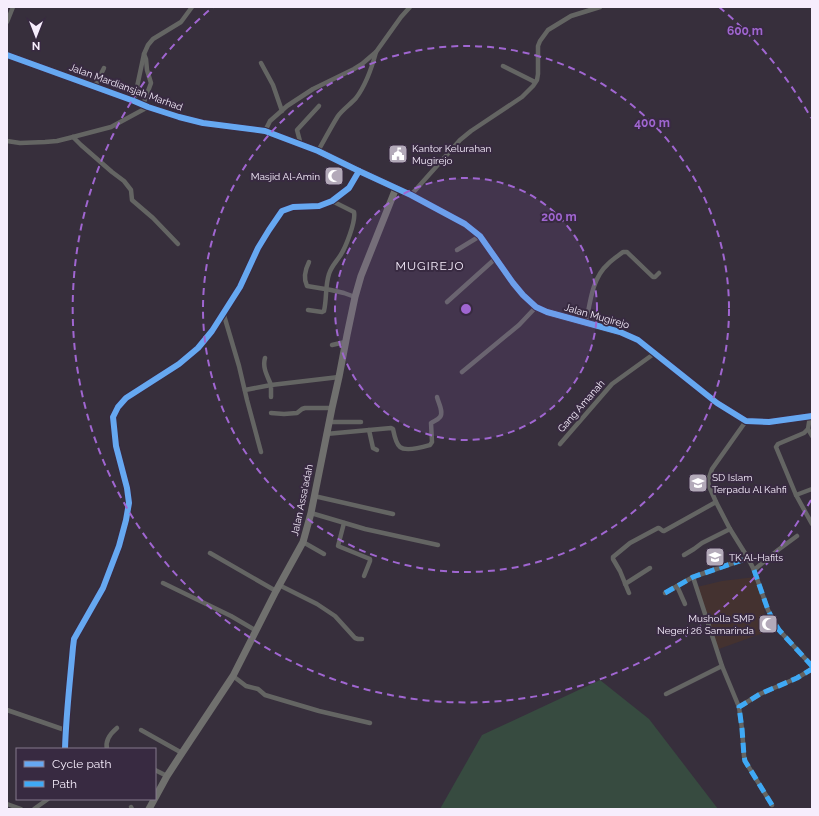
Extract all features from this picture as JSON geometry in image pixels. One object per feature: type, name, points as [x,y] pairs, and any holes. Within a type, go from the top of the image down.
[{"type":"street","points":[[7,22],[13,7]]},
{"type":"street","points":[[134,101],[144,54],[148,45],[153,39],[181,22],[192,7]]},
{"type":"street","points":[[265,131],[270,121],[313,89],[362,64],[382,45],[401,17],[410,7]]},
{"type":"street","points":[[411,195],[460,140],[488,119],[522,97],[535,82],[538,74],[538,46],[548,30],[571,16],[600,7]]},
{"type":"street","points":[[318,151],[339,115],[361,91],[376,52]]},
{"type":"street","points":[[7,140],[20,143],[57,141],[111,127],[145,106],[151,83],[144,54]]},
{"type":"street","name":"Jalan Mardiansjah Marhad","points":[[7,55],[178,117],[203,123],[265,131],[318,151],[359,172],[396,188]]},
{"type":"street","points":[[261,63],[273,85],[282,111]]},
{"type":"street","points":[[504,66],[535,82]]},
{"type":"street","points":[[95,86],[104,68]]},
{"type":"street","points":[[301,144],[297,130],[319,106]]},
{"type":"street","points":[[73,137],[80,145],[124,181],[131,190],[132,200],[153,218],[178,244]]},
{"type":"street","points":[[65,748],[65,730],[74,639],[102,588],[119,546],[129,503],[127,488],[116,446],[113,417],[118,407],[126,398],[179,364],[198,348],[212,331],[240,287],[258,248],[282,211],[293,207],[319,206],[332,201],[349,188],[359,172]]},
{"type":"street","name":"Jalan Mugirejo","points":[[396,188],[465,224],[480,236],[513,283],[536,307],[548,312],[631,336],[655,353],[717,403],[746,422]]},
{"type":"street","name":"Jalan Assa'adah","points":[[156,796],[167,776],[233,676],[255,630],[303,542],[314,496],[355,297],[361,276],[396,188]]},
{"type":"street","points":[[308,310],[324,311],[326,281],[330,271],[341,255],[352,225],[354,212],[332,201]]},
{"type":"street","points":[[457,250],[480,236]]},
{"type":"street","points":[[586,323],[597,279],[608,264],[624,252],[627,252],[653,278],[659,273]]},
{"type":"street","points":[[447,302],[496,258]]},
{"type":"street","points":[[309,262],[305,276],[307,286],[344,293],[355,297]]},
{"type":"street","points":[[462,372],[519,325],[536,307]]},
{"type":"street","points":[[223,312],[239,366],[261,452]]},
{"type":"street","points":[[332,345],[345,342]]},
{"type":"street","name":"Gang Amanah","points":[[560,444],[612,384],[655,353]]},
{"type":"street","points":[[265,358],[264,367],[271,385],[271,397]]},
{"type":"street","points":[[245,390],[271,385],[339,377]]},
{"type":"street","points":[[326,434],[386,428],[393,429],[398,444],[402,448],[416,448],[430,445],[432,442],[432,423],[433,421],[439,419],[442,411],[437,397]]},
{"type":"street","points":[[271,413],[297,413],[305,408],[332,408]]},
{"type":"street","points":[[812,524],[796,495],[776,447],[778,444],[804,433],[808,429],[811,416],[769,422],[746,422],[712,470],[708,480],[709,486],[730,529],[754,570],[773,620],[779,630],[812,666]]},
{"type":"street","points":[[329,422],[361,422]]},
{"type":"street","points":[[808,429],[812,436]]},
{"type":"street","points":[[369,430],[373,448],[377,450]]},
{"type":"street","points":[[796,495],[812,488]]},
{"type":"street","points":[[314,496],[393,514]]},
{"type":"street","points":[[628,593],[613,557],[630,543],[658,528],[664,531],[716,502]]},
{"type":"street","points":[[310,513],[365,529],[438,545]]},
{"type":"street","points":[[344,523],[338,546],[370,559],[364,576]]},
{"type":"street","points":[[684,555],[702,543],[730,529]]},
{"type":"street","points":[[754,570],[797,536]]},
{"type":"street","points":[[303,542],[324,554]]},
{"type":"street","points":[[210,553],[278,588],[317,604],[335,616],[355,638],[362,639]]},
{"type":"street","points":[[664,593],[693,577],[748,558]]},
{"type":"street","points":[[625,584],[650,568]]},
{"type":"street","points":[[693,577],[722,666],[739,708],[745,761],[772,805]]},
{"type":"street","points":[[163,583],[231,616],[255,630]]},
{"type":"street","points":[[677,586],[685,604]]},
{"type":"street","points":[[666,694],[722,666]]},
{"type":"street","points":[[739,708],[760,694],[797,678],[812,669]]},
{"type":"street","points":[[233,676],[246,686],[258,689],[265,695],[319,711],[370,723]]},
{"type":"street","points":[[7,710],[65,730]]},
{"type":"street","points":[[107,748],[106,745],[112,732],[117,728]]},
{"type":"street","points":[[141,730],[182,753]]},
{"type":"street","points":[[156,770],[167,776]]},
{"type":"street","points":[[34,809],[47,800]]},
{"type":"street","name":"Jalan Assa'adah","points":[[149,809],[154,800]]},
{"type":"street","points":[[7,804],[21,809]]},
{"type":"shaded area","points":[[755,577],[758,583],[765,614],[773,621],[777,628],[716,650],[697,587],[722,581]]},
{"type":"green space","points":[[600,680],[649,719],[718,809],[440,809],[482,735]]},
{"type":"marked path","points":[[665,593],[693,577],[748,558]]},
{"type":"marked path","points":[[754,570],[768,610],[779,630],[812,666]]},
{"type":"marked path","points":[[772,805],[745,761],[739,707],[760,694],[797,678],[812,669]]},
{"type":"cycle path","points":[[7,55],[179,117],[203,123],[265,131],[318,151],[411,195],[465,224],[480,236],[513,283],[536,307],[547,312],[620,332],[638,340],[717,403],[746,421],[769,422],[812,416]]},
{"type":"cycle path","points":[[65,748],[74,639],[103,588],[119,546],[129,503],[127,488],[116,446],[113,417],[118,407],[126,398],[179,364],[198,348],[212,331],[240,287],[258,248],[282,211],[293,207],[319,206],[332,201],[349,188],[359,171]]},
{"type":"place","name":"Kantor Kelurahan Mugirejo","points":[[398,154]]},
{"type":"place","name":"Masjid Al-Amin","points":[[334,176]]},
{"type":"place","name":"SD Islam Terpadu Al Kahfi","points":[[698,483]]},
{"type":"place","name":"TK Al-Hafits","points":[[715,557]]},
{"type":"place","name":"Musholla SMP Negeri 26 Samarinda","points":[[768,624]]},
{"type":"district","name":"MUGIREJO","points":[[430,266]]}]
